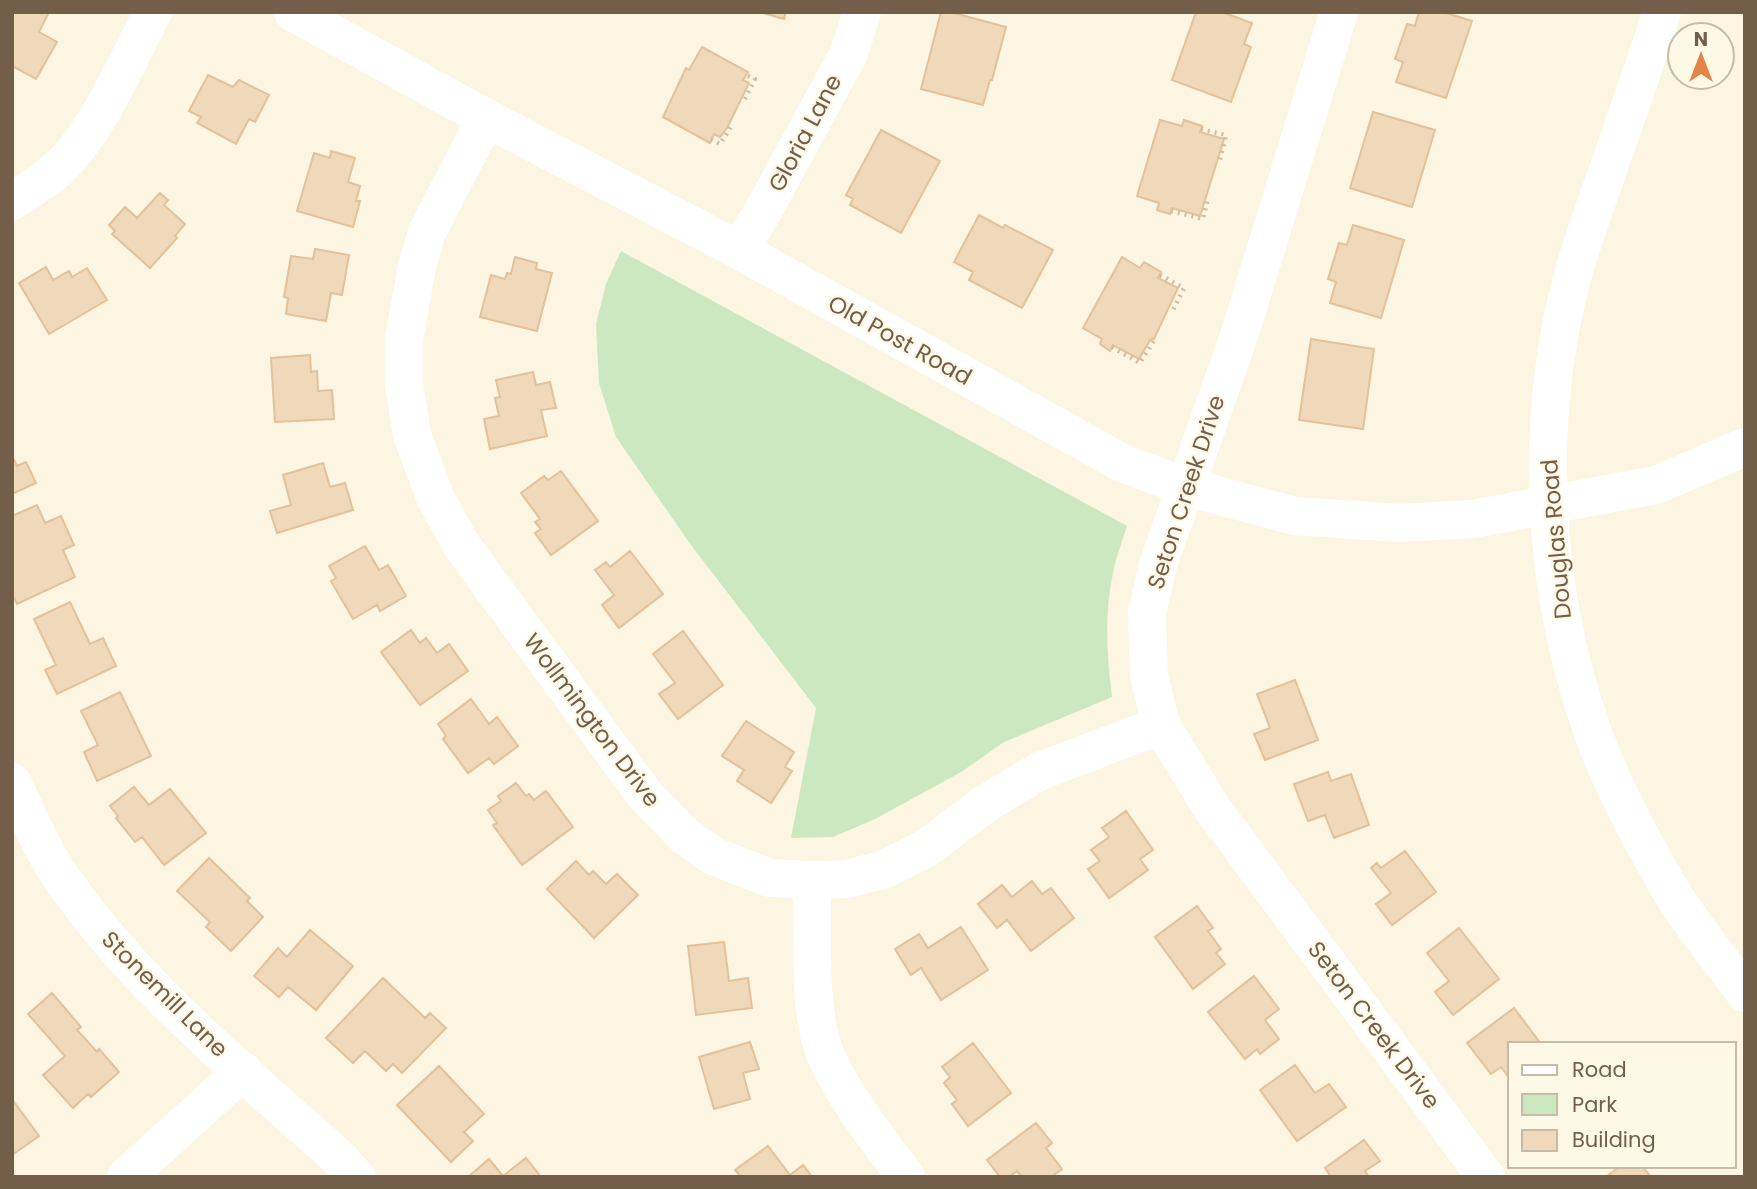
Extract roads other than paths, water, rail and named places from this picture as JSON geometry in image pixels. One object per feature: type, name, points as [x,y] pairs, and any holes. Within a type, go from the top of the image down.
[{"type":"street","points":[[12,201],[62,165],[91,129],[153,12]]},
{"type":"street","name":"Old Post Road","points":[[293,12],[486,118],[739,250],[1122,464],[1187,487],[1295,516],[1399,523],[1473,519],[1656,485],[1745,447]]},
{"type":"street","name":"Gloria Lane","points":[[739,250],[849,53],[862,12]]},
{"type":"street","name":"Seton Creek Drive","points":[[1339,12],[1239,336],[1158,565],[1147,613],[1149,675],[1161,724],[1212,808],[1486,1177]]},
{"type":"street","name":"Douglas Road","points":[[1662,12],[1571,283],[1558,348],[1551,414],[1549,506],[1564,633],[1591,727],[1613,780],[1669,889],[1745,993]]},
{"type":"street","name":"Wollmington Drive","points":[[486,118],[427,232],[412,290],[404,338],[404,384],[412,435],[435,497],[462,545],[637,784],[684,835],[713,856],[770,877],[846,879],[883,870],[925,849],[985,804],[1040,771],[1161,724]]},
{"type":"street","name":"Stonemill Lane","points":[[12,782],[53,866],[102,933],[152,988],[340,1159],[356,1177]]},
{"type":"street","points":[[813,880],[815,1007],[825,1054],[850,1100],[906,1177]]},
{"type":"street","points":[[126,1177],[243,1070]]}]
